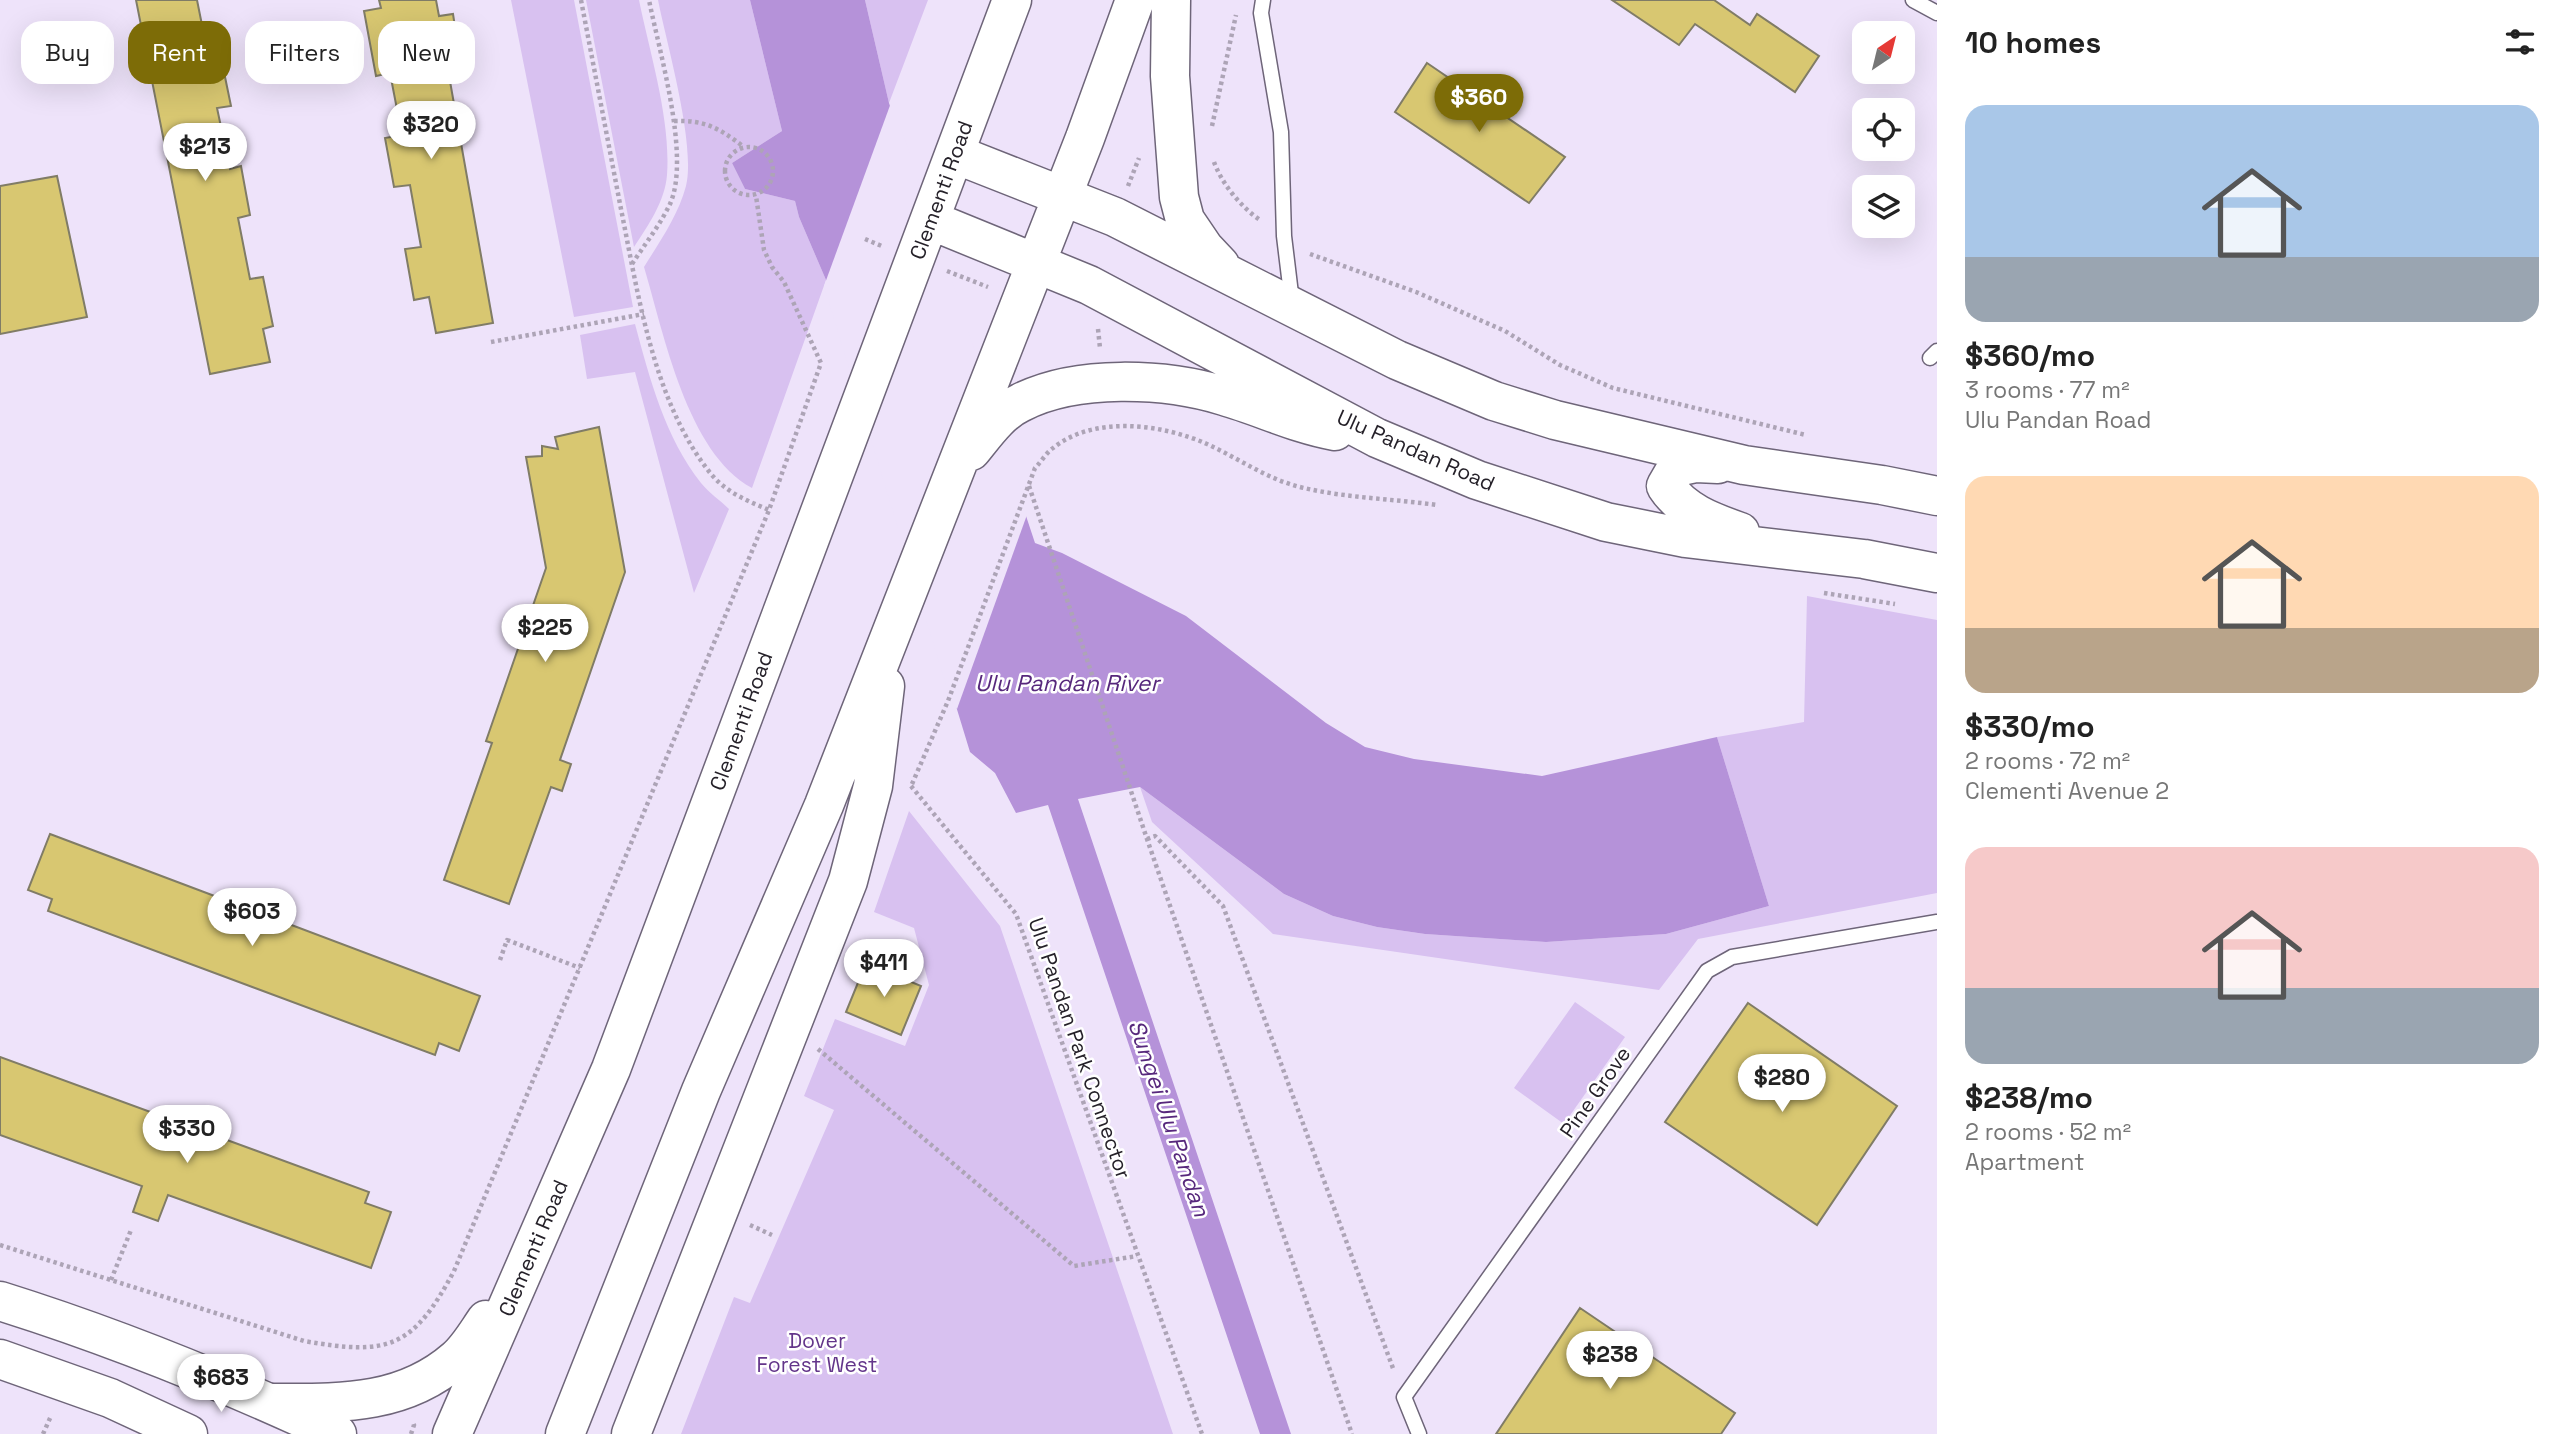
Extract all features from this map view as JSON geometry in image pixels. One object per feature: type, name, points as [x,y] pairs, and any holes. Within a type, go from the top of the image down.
[{"type":"main road","name":"Clementi Road","points":[[452,1434],[611,1069],[1012,0]]},
{"type":"main road","points":[[565,1434],[701,1091],[824,805],[1036,263],[1135,0]]},
{"type":"main road","points":[[1171,0],[1170,76],[1180,197],[1185,220],[1204,248],[1230,275]]},
{"type":"main road","points":[[955,154],[1115,217],[1397,360],[1494,401],[1555,421],[1744,465],[1882,485],[1937,496]]},
{"type":"main road","name":"Ulu Pandan Road","points":[[930,220],[1099,290],[1377,438],[1476,480],[1606,522],[1685,538],[1864,559],[1937,573]]},
{"type":"main road","points":[[955,468],[995,422],[1018,403],[1058,388],[1103,383],[1177,384],[1225,396],[1280,418],[1377,438]]},
{"type":"main road","points":[[1744,465],[1696,463],[1677,467],[1666,486],[1673,497],[1691,511],[1714,523],[1794,552]]},
{"type":"main road","points":[[631,1434],[848,881],[873,786],[890,635]]},
{"type":"main road","points":[[271,1403],[320,1403],[397,1394],[432,1376],[458,1358],[521,1274]]},
{"type":"main road","points":[[0,1301],[107,1338],[271,1403],[337,1434]]},
{"type":"main road","points":[[0,1359],[110,1398],[188,1434]]},
{"type":"lane","points":[[1263,0],[1261,13],[1281,132],[1284,236],[1293,307]]},
{"type":"lane","points":[[1913,0],[1937,13]]},
{"type":"lane","name":"Pine Grove","points":[[1404,1397],[1707,971],[1732,957],[1937,922]]},
{"type":"lane","points":[[1404,1397],[1419,1434]]},
{"type":"path","points":[[581,0],[632,264],[662,382],[683,433],[712,475],[735,495],[769,510]]},
{"type":"path","points":[[632,264],[671,202],[677,179],[674,121],[649,0]]},
{"type":"path","points":[[674,121],[697,120],[724,131],[744,147]]},
{"type":"path","points":[[744,147],[759,148],[771,158],[774,173],[772,180],[769,187],[756,196],[740,195],[728,185],[724,169],[730,155],[744,147]]},
{"type":"path","points":[[0,1245],[304,1341],[351,1349],[383,1348],[411,1331],[435,1307],[454,1271],[769,510],[821,363],[784,282],[772,267],[764,250],[756,196]]},
{"type":"path","points":[[865,239],[1021,299]]},
{"type":"path","points":[[491,342],[644,314]]},
{"type":"path","points":[[1505,331],[1560,365],[1613,388],[1807,435]]},
{"type":"path","name":"Ulu Pandan Park Connector","points":[[1202,1434],[1016,914],[911,786],[948,701],[1035,468],[1054,447],[1081,433],[1107,426],[1152,428],[1206,443],[1270,478],[1305,489],[1440,505]]},
{"type":"path","points":[[1029,485],[1147,839],[1352,1434]]},
{"type":"path","points":[[1147,839],[1155,836],[1223,906],[1404,1397]]},
{"type":"path","points":[[500,960],[507,940],[580,968]]},
{"type":"path","points":[[817,1049],[1074,1266],[1137,1256]]},
{"type":"path","points":[[746,1224],[772,1235]]},
{"type":"path","points":[[111,1280],[131,1230]]},
{"type":"path","points":[[43,1434],[56,1404]]},
{"type":"path","points":[[411,1434],[414,1425]]},
{"type":"green space","points":[[511,0],[574,0],[633,307],[574,317]]},
{"type":"green space","points":[[586,0],[639,0],[659,87],[666,132],[666,185],[655,213],[634,247]]},
{"type":"green space","points":[[658,0],[750,0],[782,131],[732,163],[745,189],[795,201],[799,217],[826,280],[752,488],[730,471],[711,448],[695,420],[670,357],[644,267],[678,208],[686,186],[688,168],[684,121]]},
{"type":"green space","points":[[865,0],[928,0],[889,103]]},
{"type":"green space","points":[[635,324],[653,387],[678,447],[701,483],[729,509],[694,593],[635,372],[587,379],[580,335]]},
{"type":"green space","points":[[1807,596],[1937,620],[1937,893],[1698,939],[1659,990],[1273,934],[1152,822],[1140,787],[1284,894],[1333,916],[1377,927],[1425,934],[1546,942],[1666,934],[1769,906],[1717,737],[1804,722]]},
{"type":"green space","name":"Dover Forest West","points":[[909,811],[1000,926],[1173,1434],[681,1434],[734,1297],[750,1303],[834,1110],[804,1096],[835,1019],[905,1046],[929,985],[914,928],[874,912]]},
{"type":"green space","points":[[1575,1002],[1625,1037],[1564,1124],[1514,1088]]},
{"type":"water","name":"Ulu Pandan River","points":[[750,0],[865,0],[889,103],[1035,543],[1062,553],[1186,616],[1326,723],[1365,747],[1414,759],[1542,776],[1717,737],[1769,906],[1666,934],[1546,942],[1425,934],[1377,927],[1333,916],[1284,894],[1140,787],[1078,799],[1291,1434],[1260,1434],[1048,805],[1016,813],[995,773],[970,752],[826,280],[799,217],[795,201],[745,189],[732,163],[782,131]]},
{"type":"pier","points":[[892,100],[1028,512],[957,709],[951,701],[824,286]]},
{"type":"building","points":[[136,0],[197,0],[201,21],[140,21]]},
{"type":"building","points":[[379,0],[436,0],[439,16],[453,14],[454,21],[378,21],[376,76],[364,11],[381,8]]},
{"type":"building","points":[[1612,0],[1714,0],[1750,25],[1757,14],[1819,56],[1795,92],[1695,24],[1679,45]]},
{"type":"building","points":[[1427,63],[1565,157],[1529,203],[1395,112]]},
{"type":"building","points":[[153,84],[226,84],[231,106],[217,108],[230,169],[241,166],[250,215],[238,218],[250,279],[263,277],[273,326],[263,329],[270,362],[210,374]]},
{"type":"building","points":[[392,84],[450,84],[493,323],[436,333],[429,297],[414,300],[405,249],[421,247],[410,185],[394,187],[385,138],[402,135]]},
{"type":"building","points":[[57,176],[87,317],[0,334],[0,186]]},
{"type":"building","points":[[599,427],[625,572],[560,760],[571,764],[562,791],[551,787],[509,904],[444,880],[492,743],[486,741],[546,568],[526,457],[542,456],[542,446],[558,449],[555,437]]},
{"type":"building","points":[[50,834],[480,996],[459,1051],[439,1043],[435,1055],[48,911],[52,899],[28,890]]},
{"type":"building","points":[[866,963],[921,986],[901,1035],[846,1012]]},
{"type":"building","points":[[1748,1003],[1897,1106],[1817,1225],[1665,1122]]},
{"type":"building","points":[[0,1057],[369,1192],[365,1203],[391,1212],[371,1268],[168,1195],[158,1221],[133,1212],[142,1186],[0,1135]]},
{"type":"building","points":[[1580,1308],[1735,1413],[1721,1434],[1496,1434]]},
{"type":"water label","name":"Sungei Ulu Pandan","points":[[1169,1118]]}]
